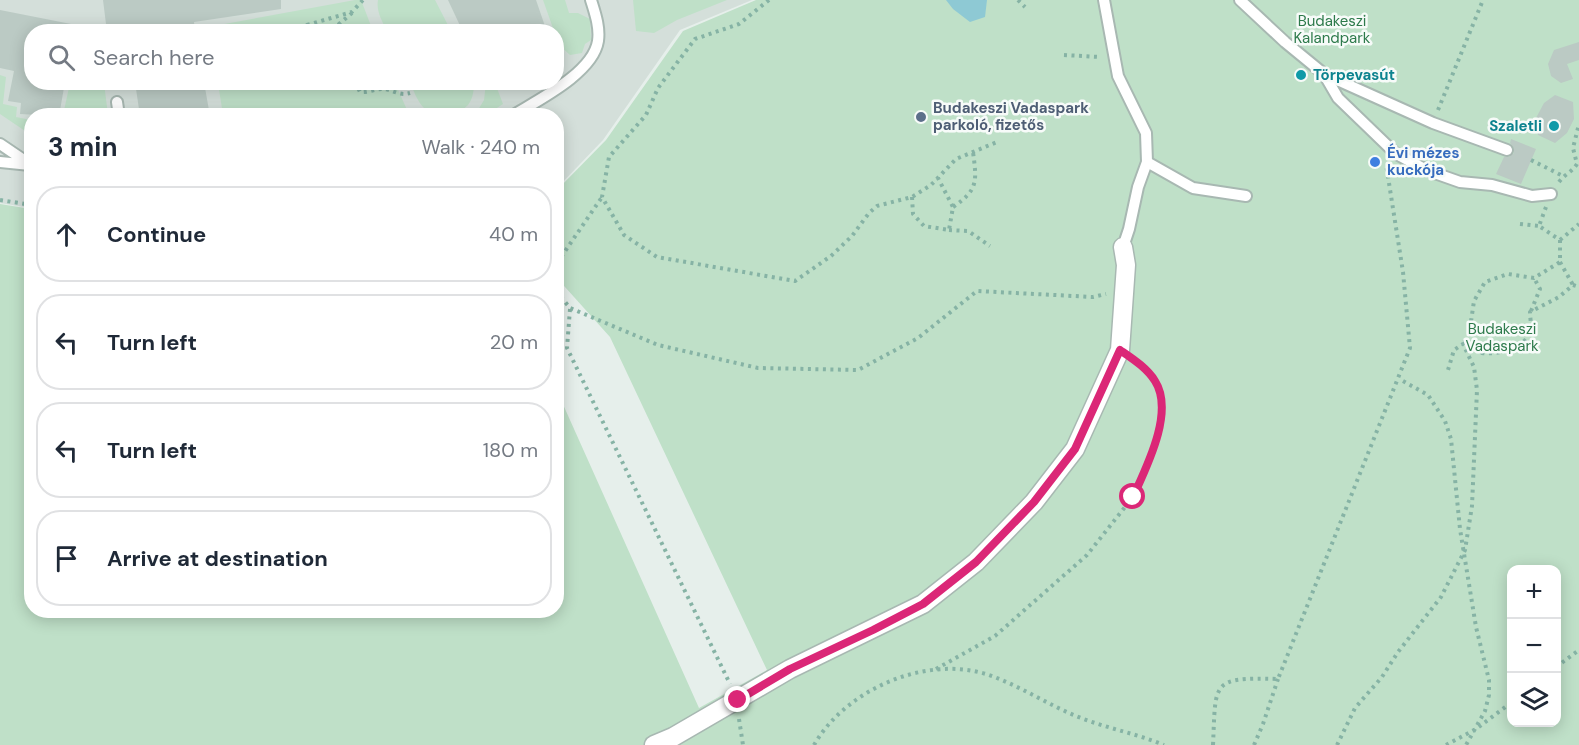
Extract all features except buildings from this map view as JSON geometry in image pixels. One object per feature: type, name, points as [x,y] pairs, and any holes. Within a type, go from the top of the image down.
[{"type":"street","points":[[654,745],[673,737],[790,669],[923,604],[976,562],[1034,502],[1075,449],[1120,350],[1126,265],[1123,247]]},
{"type":"lane","points":[[564,81],[585,67],[598,42],[597,19],[591,0]]},
{"type":"lane","points":[[1104,0],[1118,76],[1146,133],[1148,162],[1138,187],[1130,229],[1123,247]]},
{"type":"lane","points":[[1240,0],[1324,74],[1433,123],[1507,150]]},
{"type":"lane","points":[[1324,74],[1338,98],[1395,153],[1426,170],[1460,182],[1492,185],[1532,196],[1551,194]]},
{"type":"lane","points":[[525,108],[551,90]]},
{"type":"lane","points":[[117,102],[118,108]]},
{"type":"lane","points":[[0,144],[24,160]]},
{"type":"lane","points":[[0,162],[24,164]]},
{"type":"lane","points":[[1148,162],[1193,188],[1246,196]]},
{"type":"path","points":[[339,24],[363,0]]},
{"type":"path","points":[[564,253],[602,197],[609,157],[646,115],[658,88],[695,39],[739,24],[770,0]]},
{"type":"path","points":[[1018,0],[1025,7]]},
{"type":"path","points":[[1433,123],[1484,0]]},
{"type":"path","points":[[310,24],[352,12]]},
{"type":"path","points":[[1064,55],[1115,58]]},
{"type":"path","points":[[359,90],[369,93],[379,90]]},
{"type":"path","points":[[386,90],[402,95],[410,93]]},
{"type":"path","points":[[1531,160],[1563,176],[1572,172],[1577,164],[1573,148],[1579,124]]},
{"type":"path","points":[[602,197],[624,235],[657,257],[795,280],[831,256],[852,236],[877,206],[912,197],[931,185],[956,159],[998,142]]},
{"type":"path","points":[[1254,745],[1410,348],[1403,272],[1386,161],[1388,146]]},
{"type":"path","points":[[953,207],[968,197],[975,185],[973,152]]},
{"type":"path","points":[[938,178],[953,207],[949,230]]},
{"type":"path","points":[[912,197],[913,214],[924,226],[968,231],[990,246]]},
{"type":"path","points":[[0,200],[24,204]]},
{"type":"path","points":[[1520,224],[1539,226]]},
{"type":"path","points":[[1579,224],[1560,240],[1560,262],[1573,285],[1579,287]]},
{"type":"path","points":[[1448,370],[1454,350],[1463,344],[1469,335],[1474,301],[1485,282],[1508,274],[1534,278],[1560,262]]},
{"type":"path","points":[[1463,344],[1475,342],[1482,353],[1495,354],[1522,344],[1530,332],[1530,312],[1539,289],[1534,278]]},
{"type":"path","points":[[1530,312],[1559,297],[1573,285]]},
{"type":"path","points":[[564,301],[570,308],[658,345],[758,368],[858,370],[918,338],[977,291],[1093,297],[1125,290]]},
{"type":"path","points":[[570,308],[567,348],[738,700],[742,745]]},
{"type":"path","points":[[1337,745],[1355,708],[1383,677],[1398,651],[1441,597],[1465,550],[1472,506],[1477,390],[1474,367],[1463,344]]},
{"type":"path","points":[[936,669],[995,636],[1087,555],[1133,497],[1157,441],[1162,399],[1156,382],[1140,364],[1120,350]]},
{"type":"path","points":[[1402,381],[1428,395],[1445,421],[1451,439],[1460,529],[1476,627],[1489,680],[1489,695],[1485,711],[1466,745]]},
{"type":"path","points":[[1561,664],[1579,650]]},
{"type":"path","points":[[814,745],[837,716],[857,699],[883,685],[936,669],[963,669],[988,675],[1081,718],[1164,745]]},
{"type":"path","points":[[1213,745],[1214,706],[1218,690],[1231,681],[1242,678],[1278,680]]},
{"type":"path","points":[[1446,745],[1476,729],[1507,706]]},
{"type":"shaded area","points":[[0,0],[752,0],[680,30],[603,140],[564,181],[564,108],[24,108],[24,207],[0,203]]},
{"type":"green space","points":[[361,0],[370,24],[224,24]]},
{"type":"green space","points":[[378,0],[435,0],[447,24],[383,24]]},
{"type":"green space","points":[[543,0],[565,0],[569,13],[578,13],[590,19],[591,40],[585,44],[582,53],[570,55],[564,50],[564,24],[552,24]]},
{"type":"green space","points":[[633,0],[727,0],[677,20],[654,33],[636,31]]},
{"type":"green space","points":[[756,0],[1579,0],[1579,745],[0,745],[0,204],[24,208],[24,618],[564,618],[564,407],[699,708],[767,670],[610,337],[564,286],[564,183],[606,140],[683,31]]},
{"type":"green space","points":[[0,75],[6,77],[3,104],[17,107],[16,117],[24,119],[24,130],[0,114]]},
{"type":"green space","points":[[68,90],[105,90],[107,108],[65,108]]},
{"type":"green space","points":[[219,90],[398,90],[406,108],[222,108]]},
{"type":"green space","points":[[414,90],[473,90],[471,100],[464,108],[424,108]]},
{"type":"green space","points":[[485,90],[498,90],[503,104],[497,108],[479,108],[484,100]]},
{"type":"water","points":[[946,0],[987,0],[985,17],[970,22],[953,9]]},
{"type":"place","name":"Törpevasút","points":[[1301,75]]},
{"type":"place","name":"Budakeszi Vadaspark parkoló, fizetős","points":[[921,117]]},
{"type":"place","name":"Szaletli","points":[[1554,126]]},
{"type":"place","name":"Évi mézes kuckója","points":[[1375,162]]},
{"type":"route","points":[[738,700],[790,669],[923,604],[976,562],[1034,502],[1075,449],[1120,350],[1140,364],[1156,382],[1162,399],[1157,441],[1133,497]]},
{"type":"park label","name":"Budakeszi Kalandpark","points":[[1332,30]]},
{"type":"park label","name":"Budakeszi Vadaspark","points":[[1502,338]]}]
